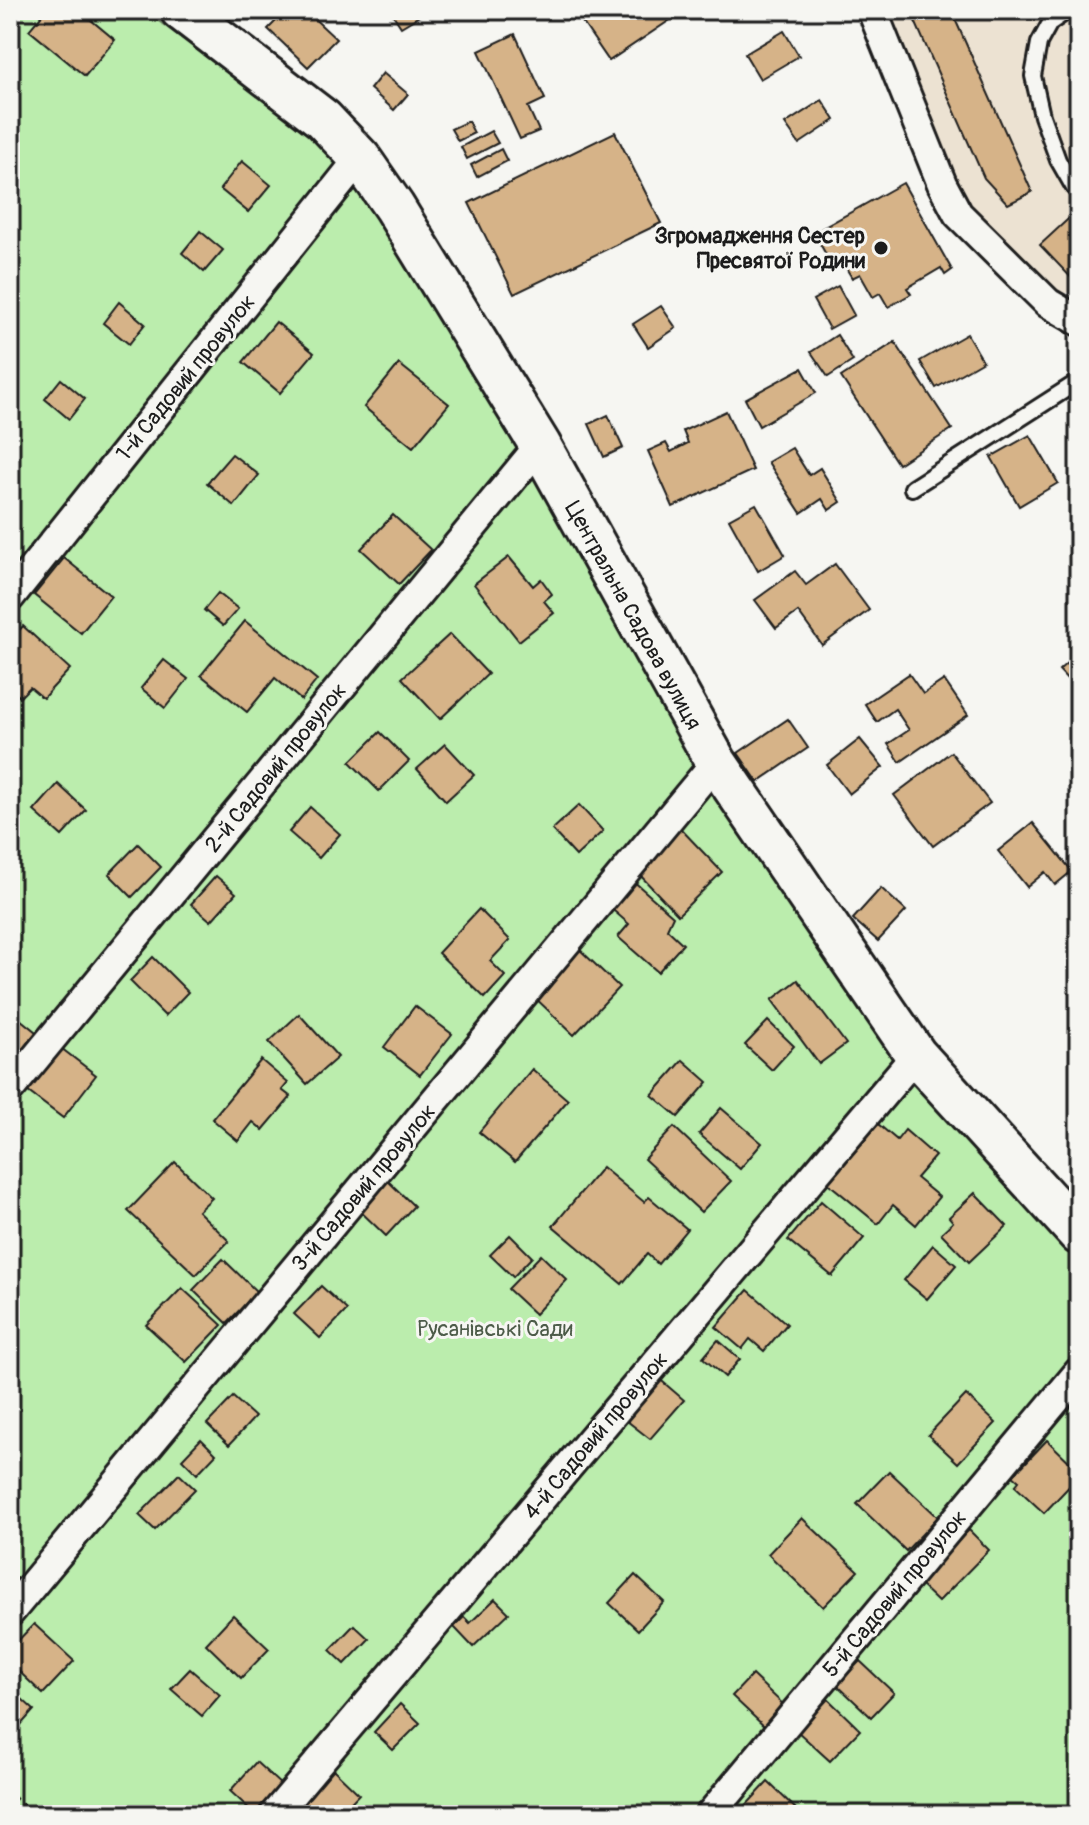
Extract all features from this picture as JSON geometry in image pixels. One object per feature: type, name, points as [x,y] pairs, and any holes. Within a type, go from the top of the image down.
[{"type":"main road","name":"Центральна Садова вулиця","points":[[181,10],[323,119],[360,158],[394,207],[540,445],[716,762],[916,1055],[1079,1234]]},
{"type":"street","points":[[872,10],[942,184],[958,214],[1048,303],[1079,321]]},
{"type":"street","name":"1-й Садовий провулок","points":[[10,597],[360,158]]},
{"type":"street","name":"2-й Садовий провулок","points":[[10,1089],[540,445]]},
{"type":"street","name":"3-й Садовий провулок","points":[[10,1612],[716,762]]},
{"type":"street","name":"4-й Садовий провулок","points":[[274,1815],[916,1055]]},
{"type":"street","name":"5-й Садовий провулок","points":[[710,1815],[1079,1372]]},
{"type":"lane","points":[[1069,10],[1050,23],[1039,43],[1033,76],[1042,116],[1058,160],[1074,188]]},
{"type":"lane","points":[[912,488],[1079,381]]},
{"type":"path","points":[[10,1795],[32,1815]]},
{"type":"shaded area","points":[[872,10],[1079,10],[1079,286],[1048,303],[958,214]]},
{"type":"green space","name":"Русанівські Сади","points":[[10,10],[144,10],[339,157],[903,1067],[1079,1264],[1079,1815],[18,1815],[10,1808]]},
{"type":"building","points":[[46,10],[79,10],[115,40],[85,76],[29,30]]},
{"type":"building","points":[[287,10],[305,10],[336,39],[308,67],[268,29]]},
{"type":"building","points":[[390,10],[429,10],[401,27]]},
{"type":"building","points":[[574,10],[685,10],[609,61]]},
{"type":"building","points":[[933,10],[951,10],[1032,192],[1008,204],[984,178],[915,21]]},
{"type":"building","points":[[784,31],[799,56],[760,79],[745,54]]},
{"type":"building","points":[[515,34],[545,99],[528,107],[539,131],[520,139],[479,51]]},
{"type":"building","points":[[383,73],[408,94],[394,110],[370,89]]},
{"type":"building","points":[[822,100],[835,120],[799,144],[785,124]]},
{"type":"building","points":[[468,121],[474,133],[458,141],[451,129]]},
{"type":"building","points":[[491,131],[498,143],[467,159],[461,147]]},
{"type":"building","points":[[615,132],[661,223],[514,294],[469,203]]},
{"type":"building","points":[[501,149],[507,161],[477,177],[471,165]]},
{"type":"building","points":[[242,161],[271,185],[248,212],[220,189]]},
{"type":"building","name":"Згромадження Сестер Пресвятої Родини","points":[[903,183],[952,270],[945,275],[941,268],[907,288],[911,294],[888,307],[880,293],[873,297],[860,274],[852,278],[843,263],[834,269],[814,233]]},
{"type":"building","points":[[1079,209],[1079,286],[1040,245]]},
{"type":"building","points":[[200,231],[223,250],[204,272],[182,253]]},
{"type":"building","points":[[838,286],[854,315],[829,329],[813,300]]},
{"type":"building","points":[[119,302],[145,324],[129,344],[103,323]]},
{"type":"building","points":[[661,306],[676,328],[648,347],[633,324]]},
{"type":"building","points":[[276,322],[314,353],[280,393],[243,362]]},
{"type":"building","points":[[967,334],[983,361],[936,388],[920,361]]},
{"type":"building","points":[[837,335],[853,361],[828,377],[811,352]]},
{"type":"building","points":[[895,342],[952,429],[898,464],[841,377]]},
{"type":"building","points":[[399,364],[449,404],[413,447],[364,407]]},
{"type":"building","points":[[802,368],[816,393],[759,426],[745,399]]},
{"type":"building","points":[[61,379],[85,399],[69,419],[45,399]]},
{"type":"building","points":[[726,411],[753,470],[673,507],[648,451],[666,443],[671,452],[688,443],[683,431]]},
{"type":"building","points":[[608,415],[623,448],[604,457],[589,424]]},
{"type":"building","points":[[1030,435],[1058,483],[1019,506],[991,457]]},
{"type":"building","points":[[792,448],[809,475],[820,468],[841,502],[829,510],[822,499],[801,513],[768,462]]},
{"type":"building","points":[[232,454],[259,475],[234,506],[207,483]]},
{"type":"building","points":[[756,504],[785,555],[758,571],[729,519]]},
{"type":"building","points":[[393,515],[431,550],[399,584],[361,549]]},
{"type":"building","points":[[509,557],[533,586],[541,579],[552,594],[544,601],[554,613],[519,641],[474,584]]},
{"type":"building","points":[[64,558],[111,596],[81,633],[34,595]]},
{"type":"building","points":[[835,564],[869,610],[822,645],[798,612],[776,628],[755,600],[795,571],[806,585]]},
{"type":"building","points":[[218,593],[238,609],[223,626],[204,610]]},
{"type":"building","points":[[245,621],[317,680],[301,700],[275,678],[247,712],[201,675]]},
{"type":"building","points":[[23,626],[70,669],[43,698],[30,687],[20,697],[10,688],[10,640]]},
{"type":"building","points":[[450,634],[488,674],[440,719],[402,678]]},
{"type":"building","points":[[1079,652],[1079,692],[1059,670]]},
{"type":"building","points":[[164,660],[188,679],[165,708],[141,688]]},
{"type":"building","points":[[909,674],[923,694],[944,680],[968,715],[900,762],[888,744],[909,730],[895,709],[877,722],[865,704]]},
{"type":"building","points":[[788,719],[808,748],[758,782],[738,753]]},
{"type":"building","points":[[380,732],[409,761],[379,791],[350,762]]},
{"type":"building","points":[[860,739],[883,767],[849,794],[827,765]]},
{"type":"building","points":[[445,744],[474,775],[446,801],[417,769]]},
{"type":"building","points":[[951,752],[990,803],[933,846],[894,795]]},
{"type":"building","points":[[58,784],[86,810],[62,836],[34,811]]},
{"type":"building","points":[[579,805],[603,831],[576,856],[552,830]]},
{"type":"building","points":[[310,807],[340,834],[319,858],[289,832]]},
{"type":"building","points":[[1033,823],[1072,871],[1055,885],[1045,872],[1027,887],[998,851]]},
{"type":"building","points":[[680,828],[722,872],[678,915],[636,871]]},
{"type":"building","points":[[138,844],[161,867],[132,897],[109,874]]},
{"type":"building","points":[[216,876],[236,893],[211,921],[191,904]]},
{"type":"building","points":[[631,879],[673,916],[667,929],[683,944],[658,972],[618,937],[629,924],[607,905]]},
{"type":"building","points":[[881,888],[906,911],[878,941],[853,919]]},
{"type":"building","points":[[479,909],[510,940],[490,961],[505,976],[485,998],[438,953]]},
{"type":"building","points":[[575,945],[619,987],[574,1035],[530,993]]},
{"type":"building","points":[[153,957],[188,992],[165,1016],[130,981]]},
{"type":"building","points":[[798,980],[846,1044],[819,1064],[772,1000]]},
{"type":"building","points":[[415,1006],[452,1034],[420,1075],[384,1047]]},
{"type":"building","points":[[10,1011],[36,1032],[13,1061],[10,1059]]},
{"type":"building","points":[[299,1014],[338,1057],[307,1084],[269,1042]]},
{"type":"building","points":[[768,1021],[794,1046],[772,1070],[745,1045]]},
{"type":"building","points":[[57,1045],[96,1075],[63,1118],[23,1088]]},
{"type":"building","points":[[261,1060],[288,1083],[282,1090],[291,1097],[263,1130],[253,1122],[238,1141],[212,1119]]},
{"type":"building","points":[[683,1060],[708,1082],[678,1117],[652,1095]]},
{"type":"building","points":[[532,1069],[568,1100],[515,1162],[479,1132]]},
{"type":"building","points":[[721,1108],[762,1143],[740,1169],[699,1134]]},
{"type":"building","points":[[878,1124],[897,1140],[905,1130],[935,1156],[916,1178],[939,1197],[916,1225],[893,1205],[878,1224],[828,1183]]},
{"type":"building","points":[[674,1127],[731,1181],[701,1212],[644,1159]]},
{"type":"building","points":[[175,1162],[212,1198],[198,1211],[229,1241],[196,1275],[128,1211]]},
{"type":"building","points":[[602,1167],[644,1202],[649,1197],[687,1229],[658,1264],[647,1254],[622,1284],[553,1226]]},
{"type":"building","points":[[387,1180],[414,1206],[386,1236],[359,1210]]},
{"type":"building","points":[[975,1193],[1007,1226],[969,1262],[941,1233],[953,1222],[949,1217]]},
{"type":"building","points":[[821,1201],[864,1238],[832,1276],[788,1240]]},
{"type":"building","points":[[510,1235],[532,1257],[513,1277],[490,1255]]},
{"type":"building","points":[[933,1245],[956,1265],[927,1299],[904,1280]]},
{"type":"building","points":[[541,1255],[567,1280],[535,1314],[508,1289]]},
{"type":"building","points":[[223,1259],[257,1292],[227,1323],[193,1290]]},
{"type":"building","points":[[321,1286],[347,1310],[320,1338],[294,1314]]},
{"type":"building","points":[[182,1288],[222,1325],[186,1362],[146,1325]]},
{"type":"building","points":[[748,1290],[787,1324],[764,1351],[750,1339],[742,1349],[716,1327]]},
{"type":"building","points":[[718,1340],[740,1359],[725,1377],[703,1358]]},
{"type":"building","points":[[656,1376],[684,1400],[650,1439],[622,1417]]},
{"type":"building","points":[[966,1395],[996,1423],[958,1463],[928,1435]]},
{"type":"building","points":[[233,1397],[255,1417],[229,1445],[207,1424]]},
{"type":"building","points":[[201,1439],[216,1454],[197,1474],[182,1459]]},
{"type":"building","points":[[1047,1440],[1079,1471],[1079,1476],[1044,1513],[1015,1486],[1019,1481],[1013,1476]]},
{"type":"building","points":[[889,1471],[938,1517],[906,1551],[857,1504]]},
{"type":"building","points":[[179,1474],[195,1489],[155,1530],[139,1515]]},
{"type":"building","points":[[10,1480],[19,1488],[10,1498]]},
{"type":"building","points":[[802,1518],[858,1571],[823,1607],[768,1554]]},
{"type":"building","points":[[969,1530],[989,1550],[938,1602],[918,1583]]},
{"type":"building","points":[[635,1575],[664,1602],[638,1630],[609,1603]]},
{"type":"building","points":[[495,1599],[509,1613],[473,1647],[454,1627],[464,1617],[470,1623]]},
{"type":"building","points":[[233,1615],[269,1649],[241,1678],[206,1644]]},
{"type":"building","points":[[34,1624],[74,1661],[43,1694],[10,1663],[10,1649]]},
{"type":"building","points":[[354,1625],[369,1639],[345,1664],[330,1650]]},
{"type":"building","points":[[860,1661],[894,1693],[871,1717],[837,1685]]},
{"type":"building","points":[[190,1669],[220,1695],[202,1716],[171,1689]]},
{"type":"building","points":[[752,1675],[787,1708],[767,1729],[732,1696]]},
{"type":"building","points":[[10,1688],[34,1710],[10,1737]]},
{"type":"building","points":[[828,1699],[860,1730],[830,1761],[797,1731]]},
{"type":"building","points":[[400,1704],[420,1723],[393,1750],[374,1732]]},
{"type":"building","points":[[256,1762],[282,1786],[256,1815],[230,1791]]},
{"type":"building","points":[[333,1769],[359,1794],[339,1815],[312,1815],[300,1804]]},
{"type":"building","points":[[768,1782],[799,1812],[795,1815],[737,1815]]},
{"type":"place","name":"Згромадження Сестер Пресвятої Родини","points":[[881,248]]}]
